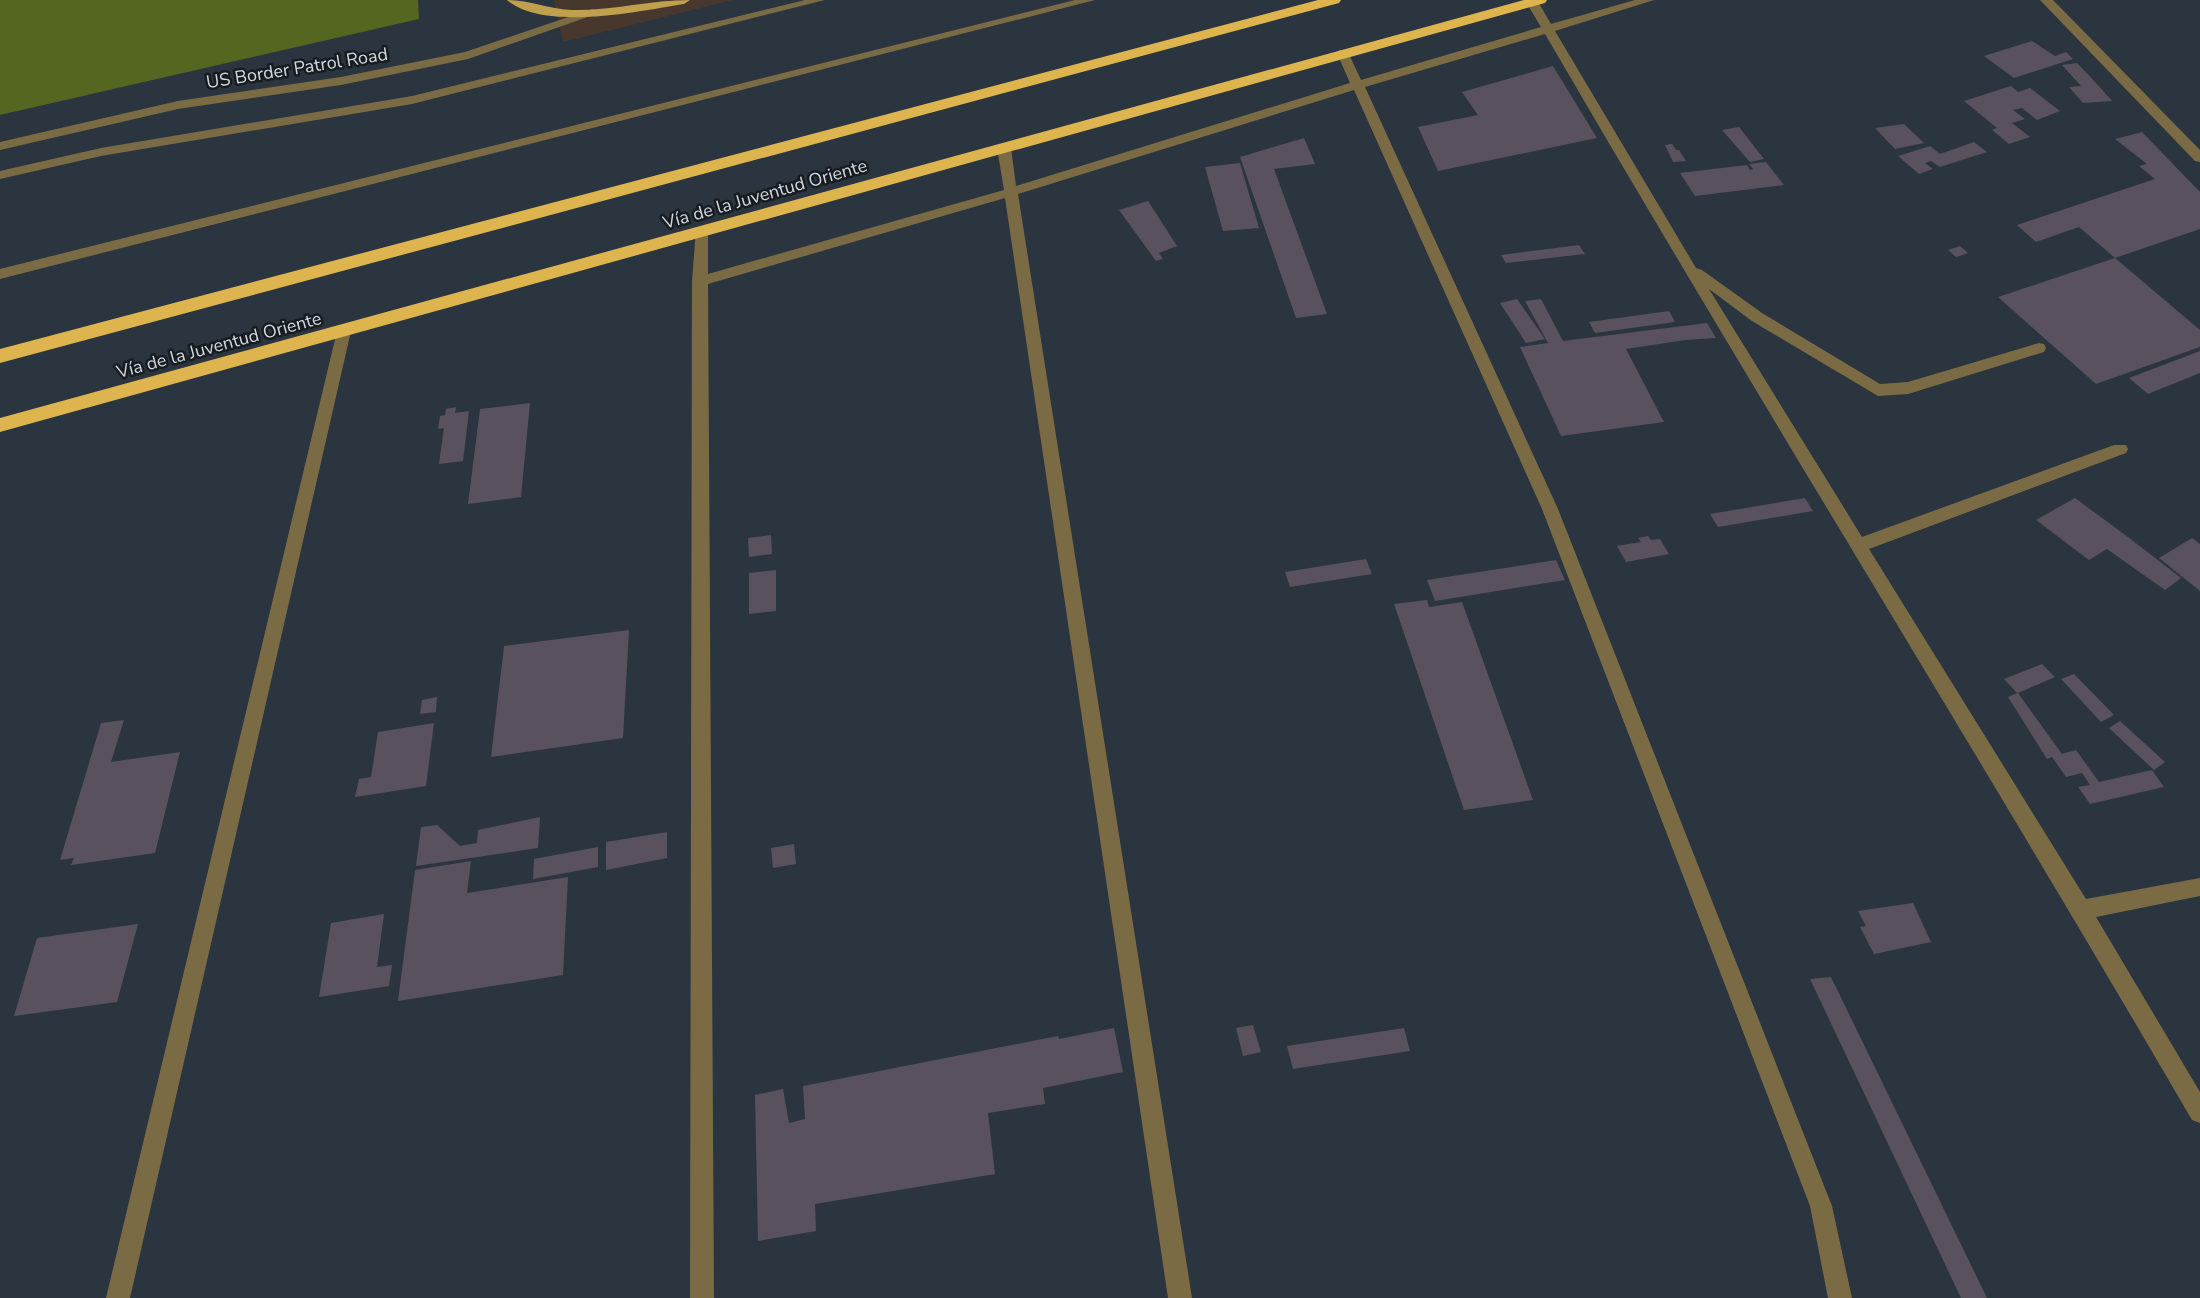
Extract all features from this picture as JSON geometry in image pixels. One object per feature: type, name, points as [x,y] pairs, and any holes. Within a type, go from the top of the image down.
[{"type":"highway","name":"Vía de la Juventud Oriente","points":[[0,356],[1334,0]]},
{"type":"highway","name":"Vía de la Juventud Oriente","points":[[0,425],[1536,1]]},
{"type":"main road","points":[[513,0],[556,13],[596,12],[684,0]]},
{"type":"main road","points":[[596,12],[634,0]]},
{"type":"lane","points":[[0,176],[101,152],[412,100],[819,0]]},
{"type":"lane","points":[[0,274],[1089,0]]},
{"type":"lane","points":[[699,282],[1011,192],[1357,85],[1648,0]]},
{"type":"lane","points":[[2046,0],[2200,158]]},
{"type":"lane","points":[[1536,1],[1546,29],[1688,267],[1860,545],[2200,1112]]},
{"type":"lane","name":"US Border Patrol Road","points":[[0,146],[178,105],[341,81],[468,55],[596,12]]},
{"type":"lane","points":[[1343,53],[1550,509],[1821,1206],[1840,1298]]},
{"type":"lane","points":[[1004,148],[1180,1298]]},
{"type":"lane","points":[[701,232],[702,1298]]},
{"type":"lane","points":[[1688,267],[1757,317],[1878,390],[1908,388],[2039,348]]},
{"type":"lane","points":[[118,1298],[344,331]]},
{"type":"lane","points":[[1860,545],[2120,449]]},
{"type":"lane","points":[[2081,911],[2200,887]]},
{"type":"shaded area","points":[[554,0],[733,0],[563,42]]},
{"type":"green space","points":[[0,0],[418,0],[419,19],[0,115]]},
{"type":"building","points":[[2032,41],[2055,56],[2066,52],[2073,59],[2014,78],[1984,56]]},
{"type":"building","points":[[2077,63],[2112,101],[2083,103],[2069,87],[2081,86],[2062,65]]},
{"type":"building","points":[[1553,66],[1597,138],[1438,171],[1418,127],[1478,115],[1462,92]]},
{"type":"building","points":[[2011,86],[2018,92],[2030,88],[2060,111],[2037,120],[2022,108],[2013,110],[2025,119],[2012,123],[2030,137],[2009,144],[1992,130],[1997,128],[1964,101]]},
{"type":"building","points":[[1904,124],[1924,143],[1895,149],[1875,128]]},
{"type":"building","points":[[1739,127],[1764,159],[1750,162],[1722,130]]},
{"type":"building","points":[[2142,132],[2200,192],[2200,229],[2115,258],[2079,227],[2036,242],[2017,225],[2155,179],[2139,166],[2147,164],[2115,139]]},
{"type":"building","points":[[1304,138],[1315,164],[1274,169],[1327,314],[1296,318],[1240,157]]},
{"type":"building","points":[[1974,142],[1987,152],[1940,167],[1931,161],[1925,163],[1933,169],[1919,174],[1898,156],[1930,146],[1940,154]]},
{"type":"building","points":[[1672,144],[1686,161],[1673,162],[1665,145]]},
{"type":"building","points":[[1766,162],[1784,185],[1695,196],[1680,173],[1747,165],[1750,170],[1753,169],[1749,164]]},
{"type":"building","points":[[1240,163],[1259,228],[1223,231],[1205,167]]},
{"type":"building","points":[[1148,201],[1177,246],[1159,253],[1163,259],[1156,261],[1119,210]]},
{"type":"building","points":[[1579,245],[1585,254],[1506,263],[1501,255]]},
{"type":"building","points":[[1960,246],[1968,253],[1956,257],[1948,250]]},
{"type":"building","points":[[2115,258],[2200,330],[2200,347],[2096,384],[1998,297]]},
{"type":"building","points":[[1517,299],[1545,339],[1526,343],[1500,303]]},
{"type":"building","points":[[1541,299],[1563,341],[1707,323],[1716,338],[1626,349],[1664,422],[1561,436],[1520,347],[1548,343],[1525,301]]},
{"type":"building","points":[[1669,311],[1675,322],[1595,333],[1589,322]]},
{"type":"building","points":[[2200,351],[2200,373],[2148,394],[2129,378]]},
{"type":"building","points":[[530,403],[521,497],[468,504],[480,409]]},
{"type":"building","points":[[456,407],[455,413],[469,411],[463,461],[439,464],[444,428],[438,429],[440,416],[445,415],[446,409]]},
{"type":"building","points":[[1805,498],[1813,511],[1718,527],[1710,514]]},
{"type":"building","points":[[2075,498],[2181,578],[2165,590],[2107,549],[2089,560],[2036,520]]},
{"type":"building","points":[[771,535],[772,554],[749,557],[748,538]]},
{"type":"building","points":[[1648,536],[1651,540],[1660,539],[1669,554],[1626,562],[1617,546],[1641,542],[1638,538]]},
{"type":"building","points":[[2192,538],[2200,544],[2200,591],[2159,558]]},
{"type":"building","points":[[1366,559],[1372,574],[1290,587],[1285,572]]},
{"type":"building","points":[[1556,560],[1565,580],[1435,601],[1427,580]]},
{"type":"building","points":[[776,570],[776,611],[749,614],[749,573]]},
{"type":"building","points":[[1427,600],[1429,607],[1462,602],[1533,800],[1464,810],[1394,604]]},
{"type":"building","points":[[629,630],[623,738],[491,757],[504,646]]},
{"type":"building","points":[[2042,664],[2055,677],[2018,693],[2062,754],[2076,750],[2099,782],[2152,770],[2164,787],[2090,804],[2078,787],[2090,785],[2082,773],[2066,777],[2052,757],[2047,759],[2008,697],[2017,693],[2004,679]]},
{"type":"building","points":[[2074,674],[2114,715],[2101,722],[2061,679]]},
{"type":"building","points":[[437,697],[436,712],[420,714],[422,700]]},
{"type":"building","points":[[124,720],[111,762],[180,752],[155,853],[71,865],[74,858],[60,860],[101,723]]},
{"type":"building","points":[[2120,721],[2165,762],[2154,770],[2109,728]]},
{"type":"building","points":[[434,723],[426,786],[355,797],[359,779],[371,777],[378,732]]},
{"type":"building","points":[[540,817],[538,848],[416,866],[421,827],[437,825],[460,846],[477,843],[478,830]]},
{"type":"building","points":[[667,832],[667,858],[606,870],[606,842]]},
{"type":"building","points":[[794,844],[796,864],[773,868],[771,848]]},
{"type":"building","points":[[598,847],[598,867],[533,879],[534,859]]},
{"type":"building","points":[[471,861],[467,893],[568,877],[563,975],[398,1001],[415,870]]},
{"type":"building","points":[[1913,903],[1931,942],[1874,954],[1860,927],[1866,926],[1858,911]]},
{"type":"building","points":[[384,914],[377,967],[392,965],[389,986],[319,997],[331,923]]},
{"type":"building","points":[[138,924],[117,1002],[14,1016],[37,938]]},
{"type":"building","points":[[1831,977],[1987,1298],[1961,1298],[1810,979]]},
{"type":"building","points":[[1253,1025],[1261,1052],[1243,1056],[1236,1028]]},
{"type":"building","points":[[1114,1028],[1123,1072],[1043,1088],[1045,1104],[988,1113],[995,1174],[815,1204],[816,1231],[758,1241],[755,1095],[783,1089],[789,1123],[805,1119],[803,1086],[1058,1036],[1059,1039]]},
{"type":"building","points":[[1404,1028],[1410,1051],[1293,1069],[1287,1046]]}]
